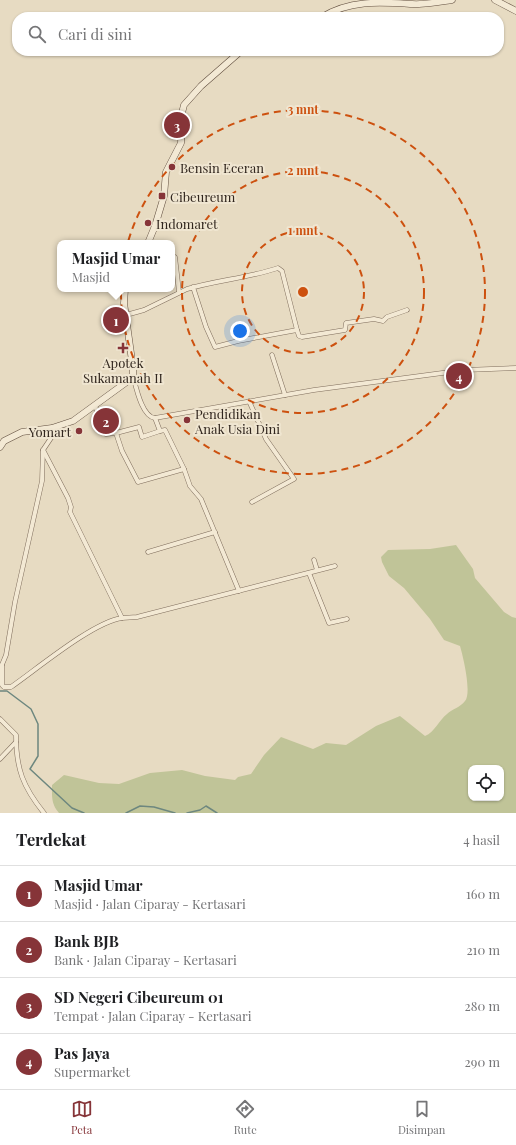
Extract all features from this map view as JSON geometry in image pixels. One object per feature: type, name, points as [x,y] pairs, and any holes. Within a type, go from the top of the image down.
[{"type":"main road","points":[[330,12],[336,8],[356,1],[383,0],[424,4],[452,0]]},
{"type":"main road","points":[[495,0],[516,11]]},
{"type":"main road","points":[[149,240],[164,196],[166,172],[181,143],[182,113],[184,105],[201,86],[235,56]]},
{"type":"main road","points":[[0,447],[4,441],[22,432],[60,426],[73,421],[125,384],[133,376],[133,364],[124,298],[125,292]]},
{"type":"street","points":[[175,257],[179,292]]},
{"type":"street","points":[[126,315],[144,310],[179,292],[193,287],[280,268],[297,330],[299,336],[302,337],[345,330],[346,323],[375,319],[383,321],[386,317],[407,310]]},
{"type":"street","points":[[193,287],[206,327],[215,347],[238,341],[297,330]]},
{"type":"street","points":[[272,355],[285,395]]},
{"type":"street","points":[[133,376],[144,410],[149,417],[155,418],[285,395],[465,370],[516,368]]},
{"type":"street","points":[[249,401],[266,439],[294,479],[252,502]]},
{"type":"street","points":[[95,406],[106,434],[139,427],[142,437],[160,430],[165,430],[184,469],[190,486],[201,500],[239,591]]},
{"type":"street","points":[[155,418],[160,430]]},
{"type":"street","points":[[60,426],[43,450],[42,481],[15,602],[6,655],[1,667],[2,685],[4,687],[11,687],[44,663],[109,621],[137,617],[335,566]]},
{"type":"street","points":[[116,433],[122,451],[138,482],[184,469]]},
{"type":"street","points":[[43,450],[68,498],[71,507],[70,512],[122,618]]},
{"type":"street","points":[[148,552],[215,532]]},
{"type":"street","points":[[314,560],[317,570]]},
{"type":"street","points":[[309,573],[329,623],[347,619]]},
{"type":"street","points":[[0,719],[14,732],[16,755],[24,785],[44,813]]},
{"type":"street","points":[[0,759],[16,742]]},
{"type":"green space","points":[[456,545],[473,569],[475,578],[504,612],[516,618],[516,813],[59,813],[56,810],[52,800],[52,785],[64,775],[99,783],[119,784],[150,773],[182,770],[205,776],[235,780],[238,777],[251,774],[264,755],[281,737],[313,749],[326,743],[346,745],[376,726],[400,716],[425,736],[428,734],[449,712],[465,701],[468,690],[465,666],[460,646],[444,640],[430,619],[404,588],[389,576],[381,557],[388,550],[430,549]]},
{"type":"waterway","points":[[0,691],[7,691],[31,709],[38,724],[38,756],[30,769],[72,808],[84,813]]},
{"type":"waterway","points":[[126,813],[140,806],[154,807],[175,813]]},
{"type":"waterway","points":[[187,813],[200,810],[206,806],[217,813]]},
{"type":"place","name":"SD Negeri Cibeureum 01","points":[[177,125]]},
{"type":"place","name":"Bensin Eceran","points":[[172,167]]},
{"type":"place","name":"Cibeureum","points":[[162,196]]},
{"type":"place","name":"Indomaret","points":[[148,223]]},
{"type":"place","name":"Masjid Umar","points":[[116,320]]},
{"type":"place","name":"Apotek Sukamanah II","points":[[123,348]]},
{"type":"place","name":"Pas Jaya","points":[[459,376]]},
{"type":"place","name":"Pendidikan Anak Usia Dini","points":[[187,420]]},
{"type":"place","name":"Bank BJB","points":[[106,421]]},
{"type":"place","name":"Yomart","points":[[79,431]]}]
